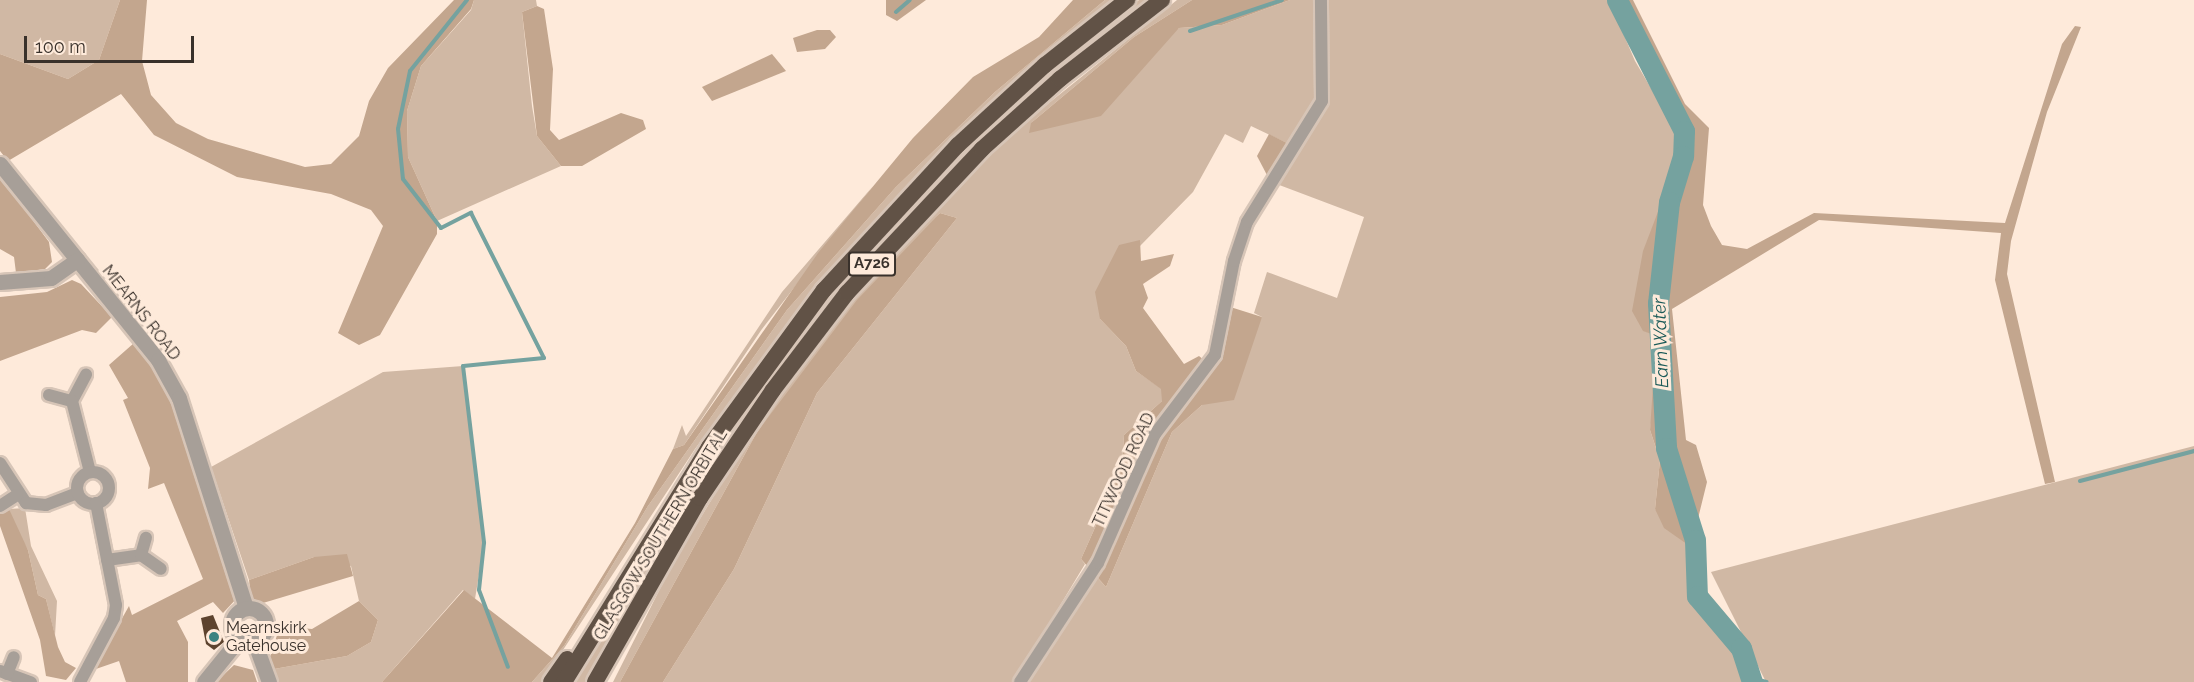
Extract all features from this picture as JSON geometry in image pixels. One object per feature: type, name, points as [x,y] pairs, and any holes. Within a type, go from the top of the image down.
[{"type":"highway","name":"GLASGOW SOUTHERN ORBITAL","points":[[564,682],[649,540],[757,378],[849,260],[992,112],[1127,0]]},
{"type":"highway","name":"GLASGOW SOUTHERN ORBITAL","points":[[595,682],[700,498],[773,390],[884,251],[1018,115],[1162,0]]},
{"type":"highway","points":[[550,682],[649,540]]},
{"type":"highway","points":[[605,682],[649,586]]},
{"type":"street","name":"TITWOOD ROAD","points":[[1020,682],[1103,554],[1155,434],[1210,365],[1247,222],[1323,101],[1321,0]]},
{"type":"street","name":"MEARNS ROAD","points":[[0,164],[159,360],[178,398],[246,608]]},
{"type":"street","points":[[0,282],[51,278],[77,260]]},
{"type":"street","points":[[86,375],[72,401],[90,472]]},
{"type":"street","points":[[49,395],[72,401]]},
{"type":"street","points":[[0,463],[17,495],[35,505],[78,493]]},
{"type":"street","points":[[90,472],[104,476],[108,485],[105,499],[96,503],[83,500],[78,493],[81,478],[90,472]]},
{"type":"street","points":[[0,506],[17,495]]},
{"type":"street","points":[[80,682],[114,618],[107,560],[96,503]]},
{"type":"street","points":[[141,555],[146,538]]},
{"type":"street","points":[[107,560],[141,555],[161,569]]},
{"type":"street","points":[[246,608],[259,611],[266,620],[265,631],[254,641],[239,639],[232,622],[246,608]]},
{"type":"street","points":[[204,682],[239,639]]},
{"type":"street","points":[[254,641],[269,682]]},
{"type":"street","points":[[14,657],[3,672],[31,682]]},
{"type":"shaded area","points":[[0,0],[120,0],[99,60],[68,79],[0,54]]},
{"type":"shaded area","points":[[120,0],[147,0],[142,61],[151,95],[176,123],[208,139],[305,167],[331,164],[359,136],[369,101],[388,68],[454,0],[474,0],[471,9],[421,66],[407,111],[408,157],[437,221],[437,234],[380,335],[359,345],[338,333],[383,226],[371,210],[331,194],[237,177],[154,135],[121,94],[8,161],[0,151],[0,54],[68,79],[99,60]]},
{"type":"shaded area","points":[[474,0],[536,0],[537,6],[522,12],[532,106],[537,136],[561,166],[437,221],[408,157],[407,111],[421,66],[471,10]]},
{"type":"shaded area","points":[[886,0],[926,0],[897,21],[886,15]]},
{"type":"shaded area","points":[[1073,0],[1105,0],[995,92],[896,187],[787,310],[648,506],[564,646],[532,682],[382,682],[464,590],[552,658],[635,523],[673,449],[684,445],[818,253],[913,138],[973,77],[1039,37]]},
{"type":"shaded area","points":[[1105,0],[1116,0],[987,105],[817,284],[695,449],[542,682],[532,682],[564,646],[648,506],[787,310],[896,187],[995,92]]},
{"type":"shaded area","points":[[1139,0],[1148,0],[972,147],[897,224],[802,335],[699,486],[586,682],[574,682],[665,527],[749,400],[827,299],[923,189],[1020,97]]},
{"type":"shaded area","points":[[1177,0],[1192,0],[1134,37],[1031,123],[1179,28],[1222,25],[1290,0],[1316,0],[1318,100],[1289,144],[1251,126],[1243,143],[1225,134],[1193,192],[1140,246],[1140,241],[1100,319],[1126,346],[1136,371],[1162,389],[1162,401],[1124,435],[1122,467],[1081,559],[1085,564],[1014,682],[663,682],[734,569],[817,393],[957,218],[940,213],[757,432],[620,682],[613,682],[672,565],[747,441],[851,300],[947,195],[1014,131]]},
{"type":"shaded area","points":[[1192,0],[1290,0],[1222,25],[1179,28],[1101,116],[1029,133],[1031,123],[1134,37]]},
{"type":"shaded area","points":[[1327,0],[1609,0],[1635,61],[1679,136],[1680,154],[1664,192],[1643,330],[1654,335],[1658,371],[1650,430],[1660,460],[1655,509],[1691,547],[1692,596],[1731,642],[1747,682],[1028,682],[1095,575],[1106,587],[1172,432],[1202,405],[1262,317],[1254,313],[1267,272],[1337,298],[1364,217],[1274,183],[1324,110]]},
{"type":"shaded area","points":[[1621,0],[1633,0],[1685,104],[1709,128],[1703,205],[1711,226],[1722,245],[1747,249],[1814,213],[2005,223],[2062,44],[2075,26],[2081,27],[2047,112],[2011,241],[2007,274],[2055,482],[2045,484],[1995,280],[2001,233],[1819,220],[1672,309],[1686,440],[1696,445],[1707,482],[1691,547],[1664,528],[1655,509],[1660,460],[1650,430],[1654,371],[1658,371],[1654,335],[1643,331],[1632,311],[1643,251],[1680,154],[1686,157],[1687,134]]},
{"type":"shaded area","points":[[537,6],[544,9],[553,69],[550,130],[559,140],[621,113],[643,120],[646,129],[582,166],[561,166],[537,136],[522,12]]},
{"type":"shaded area","points":[[817,30],[830,30],[836,37],[825,49],[797,52],[793,38]]},
{"type":"shaded area","points":[[772,54],[786,71],[712,101],[702,87]]},
{"type":"shaded area","points":[[1269,134],[1289,144],[1268,177],[1257,156]]},
{"type":"shaded area","points":[[0,176],[49,242],[52,262],[45,269],[16,273],[14,257],[0,249]]},
{"type":"shaded area","points":[[873,186],[762,329],[684,445],[673,449],[682,425],[686,436],[782,292]]},
{"type":"shaded area","points":[[940,213],[957,218],[817,393],[734,569],[663,682],[620,682],[757,432],[857,300]]},
{"type":"shaded area","points":[[1140,240],[1141,261],[1174,254],[1170,266],[1143,284],[1148,298],[1143,308],[1184,364],[1199,356],[1210,365],[1224,305],[1262,317],[1234,400],[1202,405],[1172,432],[1106,587],[1081,559],[1122,467],[1124,435],[1162,401],[1161,389],[1136,371],[1126,346],[1100,319],[1095,292],[1119,245]]},
{"type":"shaded area","points":[[72,280],[81,284],[112,317],[96,333],[82,330],[0,361],[0,297],[47,292]]},
{"type":"shaded area","points":[[134,343],[160,375],[171,399],[238,597],[223,613],[213,602],[177,621],[188,642],[188,682],[126,682],[119,661],[93,670],[129,606],[132,615],[203,579],[164,483],[148,489],[150,468],[123,400],[128,398],[109,365]]},
{"type":"shaded area","points":[[463,366],[484,543],[475,599],[463,590],[382,682],[279,682],[274,669],[347,656],[371,642],[378,620],[359,601],[351,566],[314,557],[249,580],[211,467],[383,372]]},
{"type":"shaded area","points":[[2194,446],[2194,682],[1766,682],[1711,572]]},
{"type":"shaded area","points":[[25,508],[31,546],[57,601],[55,636],[46,599],[38,595],[28,550],[11,519],[9,509]]},
{"type":"shaded area","points":[[9,509],[28,550],[38,595],[46,599],[58,647],[65,662],[76,668],[66,680],[46,676],[40,640],[0,526],[0,514]]},
{"type":"shaded area","points":[[347,554],[353,576],[263,603],[251,598],[249,580],[314,557]]},
{"type":"shaded area","points":[[359,601],[378,620],[371,642],[347,656],[274,669],[269,660],[280,626],[312,629]]},
{"type":"shaded area","points":[[234,665],[253,670],[257,682],[216,682]]},
{"type":"building","name":"Mearnskirk Gatehouse","points":[[213,615],[224,642],[214,650],[206,644],[201,618]]},
{"type":"waterway","points":[[467,0],[410,71],[398,129],[403,179],[441,228],[471,213],[544,358],[463,366],[484,543],[479,590],[508,667]]},
{"type":"waterway","points":[[896,12],[910,0]]},
{"type":"waterway","points":[[1190,31],[1282,0]]},
{"type":"waterway","name":"Earn Water","points":[[1617,0],[1684,131],[1683,156],[1669,202],[1658,303],[1666,448],[1695,540],[1697,596],[1741,648],[1752,682]]},
{"type":"waterway","points":[[2080,481],[2194,451]]},
{"type":"waterway","points":[[1751,678],[1767,682]]},
{"type":"place","name":"Mearnskirk Gatehouse","points":[[214,637]]}]
